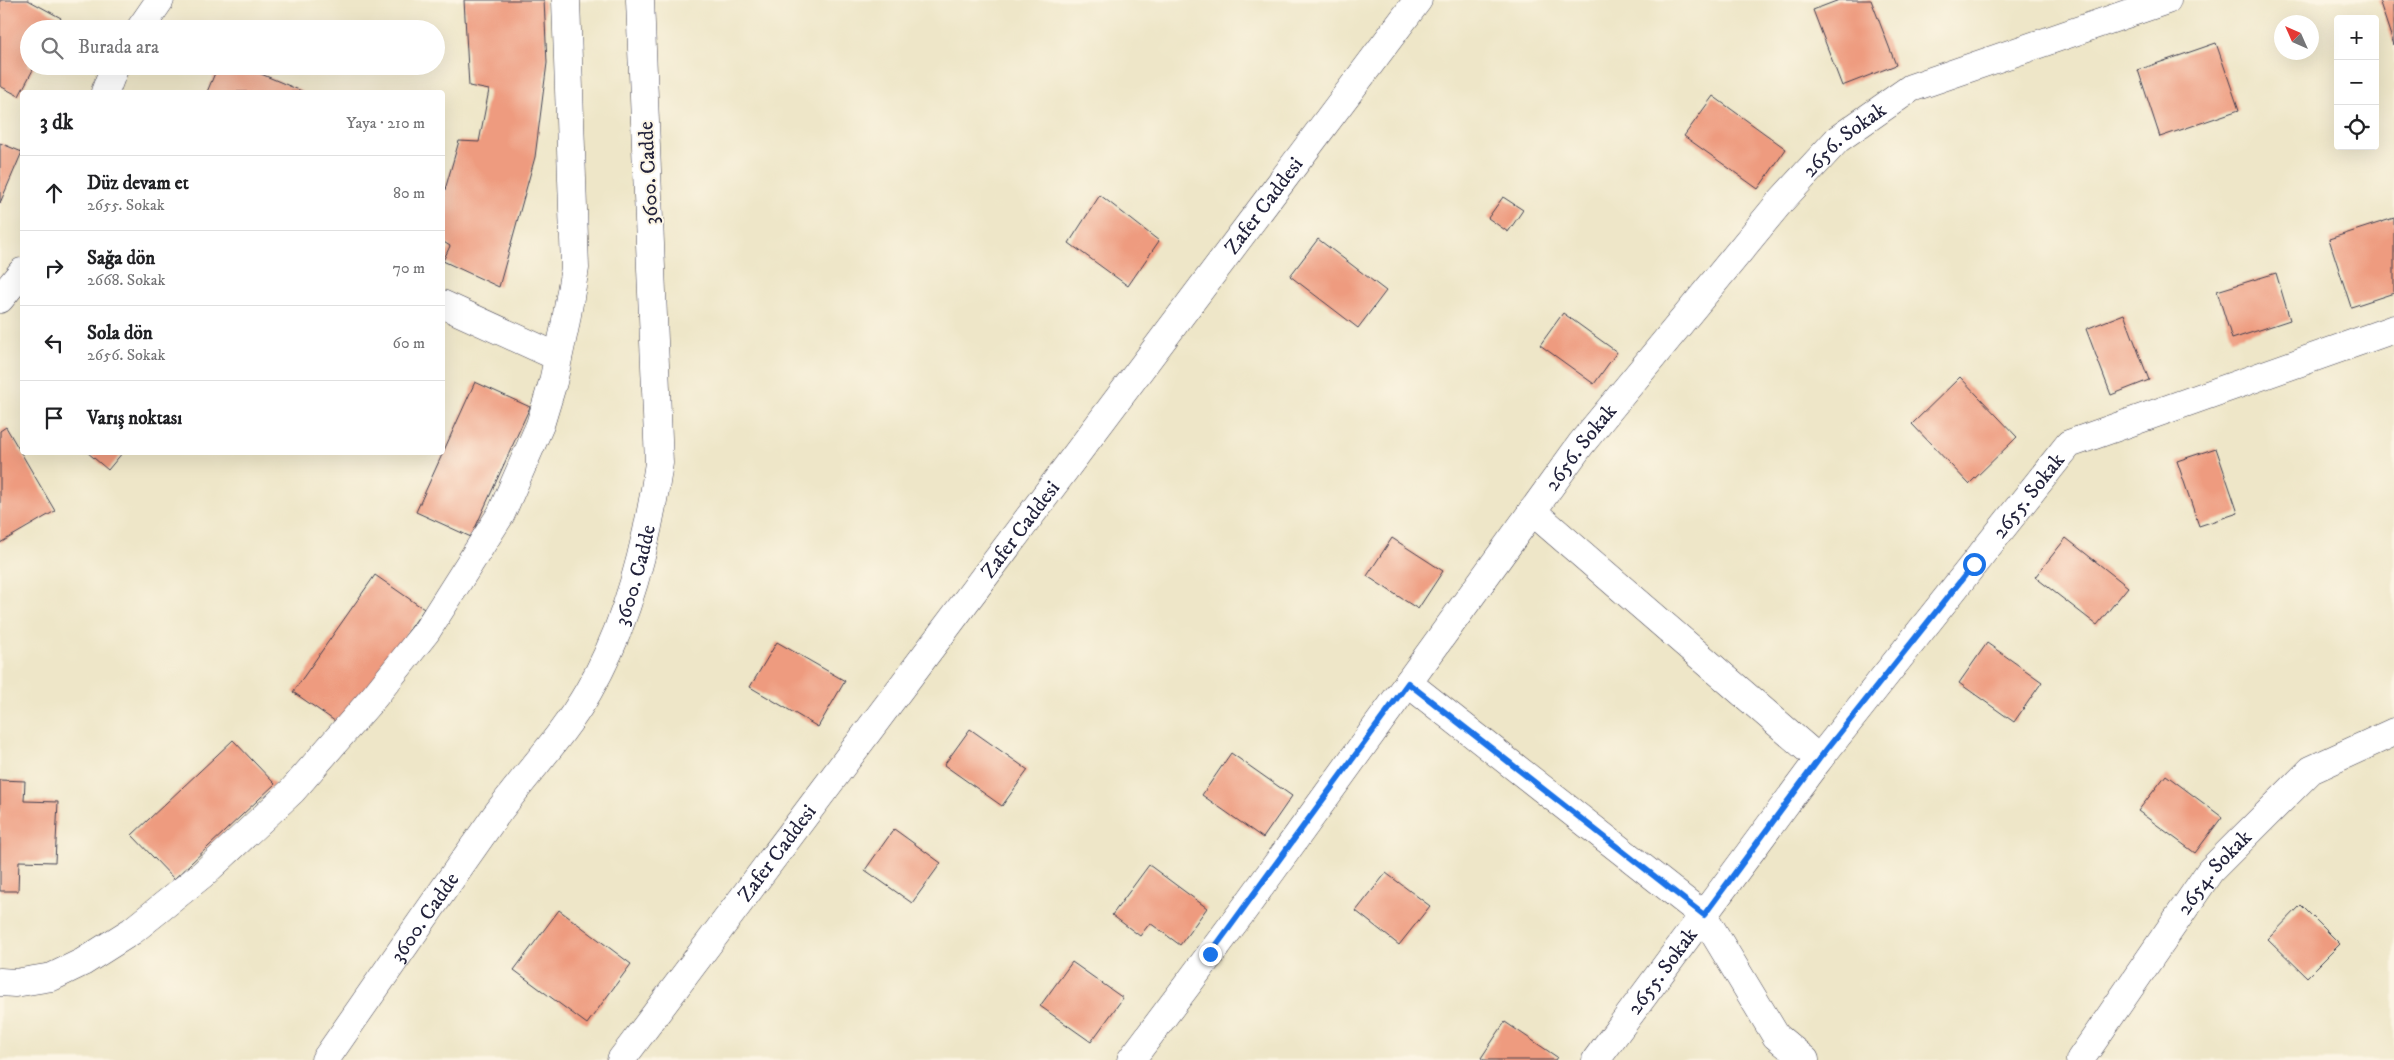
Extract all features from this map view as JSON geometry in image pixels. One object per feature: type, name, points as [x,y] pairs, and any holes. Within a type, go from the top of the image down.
[{"type":"street","points":[[146,20],[160,0]]},
{"type":"street","points":[[0,982],[15,983],[52,977],[82,962],[132,931],[203,874],[292,791],[374,697],[426,632],[501,514],[540,424],[558,357],[574,268],[566,0]]},
{"type":"street","name":"3600. Cadde","points":[[325,1060],[492,820],[562,730],[588,692],[619,627],[639,564],[653,505],[659,463],[640,0]]},
{"type":"street","name":"Zafer Caddesi","points":[[621,1060],[1418,0]]},
{"type":"street","name":"2656. Sokak","points":[[1131,1060],[1581,444],[1761,224],[1838,139],[1912,88],[2167,0]]},
{"type":"street","points":[[106,90],[112,75]]},
{"type":"street","points":[[0,299],[20,274]]},
{"type":"street","points":[[445,305],[558,357]]},
{"type":"street","name":"2655. Sokak","points":[[1596,1060],[1819,759],[2069,444],[2394,329]]},
{"type":"street","points":[[1532,511],[1819,759]]},
{"type":"street","points":[[1408,683],[1704,915],[1776,1036],[1805,1060]]},
{"type":"street","name":"2654. Sokak","points":[[2080,1060],[2210,871],[2311,770],[2394,732]]},
{"type":"building","points":[[0,0],[28,0],[61,18],[60,20],[20,20],[20,75],[30,75],[22,90],[20,90],[19,96],[0,86]]},
{"type":"building","points":[[464,0],[544,0],[547,63],[535,157],[499,287],[445,262],[445,257],[450,246],[445,243],[445,190],[459,141],[479,142],[489,90],[469,86]]},
{"type":"building","points":[[1839,0],[1871,0],[1896,65],[1842,86],[1813,10]]},
{"type":"building","points":[[2379,0],[2394,0],[2394,45]]},
{"type":"building","points":[[2216,43],[2239,110],[2160,137],[2138,70]]},
{"type":"building","points":[[214,75],[263,75],[299,90],[208,90]]},
{"type":"building","points":[[1713,96],[1786,149],[1758,189],[1684,136]]},
{"type":"building","points":[[0,143],[20,151],[20,157],[0,203]]},
{"type":"building","points":[[1100,195],[1159,241],[1128,286],[1069,243]]},
{"type":"building","points":[[1503,197],[1523,210],[1508,232],[1488,218]]},
{"type":"building","points":[[2394,218],[2394,293],[2351,307],[2329,239]]},
{"type":"building","points":[[1318,239],[1386,291],[1358,328],[1290,276]]},
{"type":"building","points":[[2276,273],[2290,320],[2232,339],[2217,291]]},
{"type":"building","points":[[1563,313],[1617,352],[1594,384],[1540,345]]},
{"type":"building","points":[[2124,314],[2149,380],[2111,395],[2086,329]]},
{"type":"building","points":[[1960,377],[2017,437],[1969,484],[1912,424]]},
{"type":"building","points":[[475,382],[530,407],[471,537],[416,512],[442,455],[445,455],[445,448]]},
{"type":"building","points":[[6,427],[20,451],[20,455],[22,455],[55,511],[0,543],[0,431]]},
{"type":"building","points":[[2216,448],[2238,513],[2199,526],[2177,461]]},
{"type":"building","points":[[90,455],[120,455],[108,470]]},
{"type":"building","points":[[1392,538],[1443,571],[1418,609],[1367,576]]},
{"type":"building","points":[[2066,538],[2128,587],[2097,625],[2035,577]]},
{"type":"building","points":[[375,575],[424,609],[342,726],[293,692]]},
{"type":"building","points":[[777,642],[845,681],[818,727],[750,687]]},
{"type":"building","points":[[1987,643],[2042,682],[2014,722],[1959,683]]},
{"type":"building","points":[[970,729],[1028,770],[1002,806],[944,765]]},
{"type":"building","points":[[233,740],[275,784],[174,879],[132,835]]},
{"type":"building","points":[[1231,753],[1292,796],[1263,838],[1202,795]]},
{"type":"building","points":[[2166,775],[2222,817],[2195,853],[2138,811]]},
{"type":"building","points":[[0,780],[25,781],[24,801],[58,802],[55,862],[19,861],[18,891],[0,891]]},
{"type":"building","points":[[894,829],[941,863],[912,903],[865,870]]},
{"type":"building","points":[[1149,865],[1207,908],[1180,945],[1150,923],[1140,936],[1112,915]]},
{"type":"building","points":[[1386,873],[1430,906],[1399,945],[1356,911]]},
{"type":"building","points":[[2301,905],[2340,944],[2307,977],[2268,939]]},
{"type":"building","points":[[559,910],[631,964],[587,1024],[514,970]]},
{"type":"building","points":[[1072,962],[1123,998],[1091,1042],[1040,1006]]},
{"type":"building","points":[[1505,1022],[1557,1057],[1555,1060],[1484,1060],[1481,1058]]},
{"type":"route","points":[[1210,954],[1408,683],[1704,915],[1819,759],[1974,564]]}]
